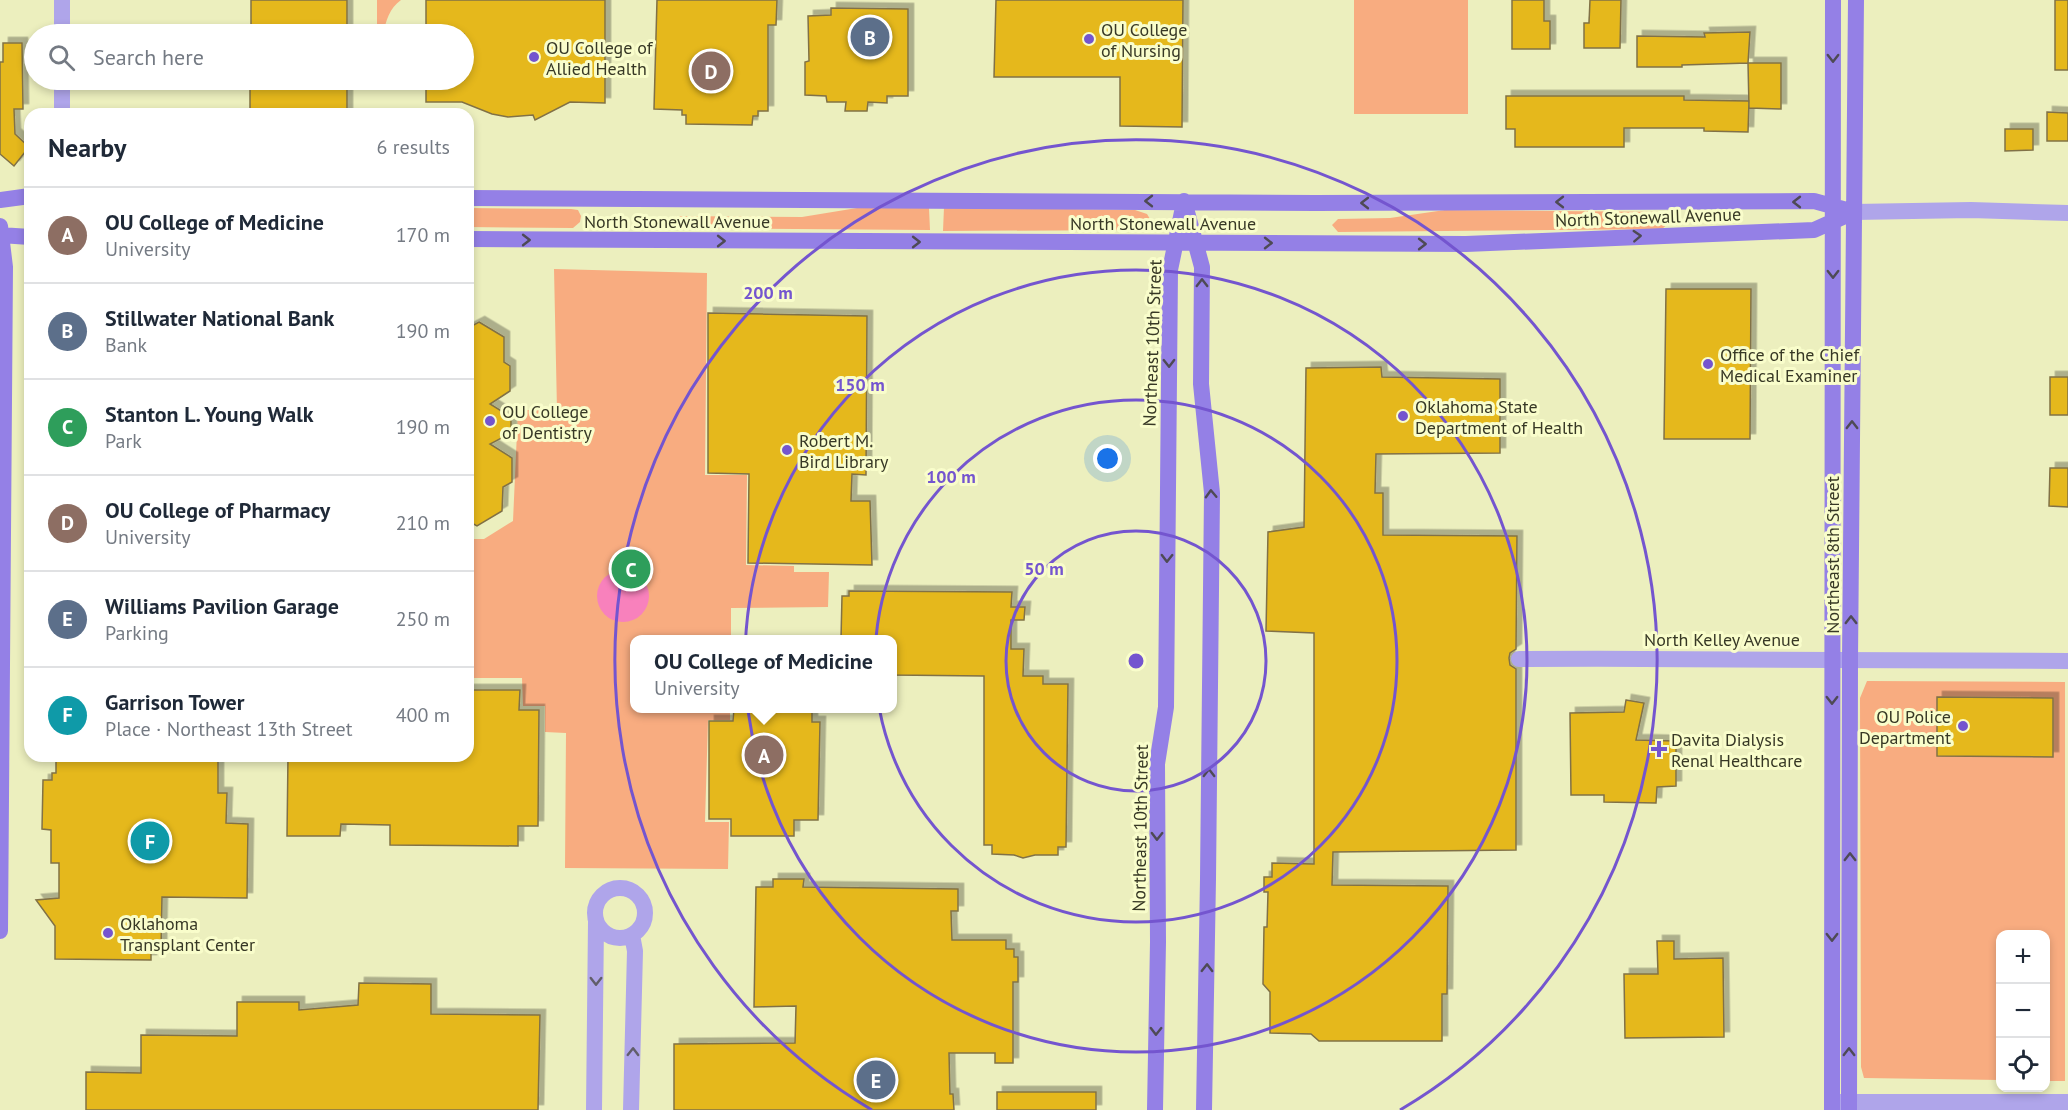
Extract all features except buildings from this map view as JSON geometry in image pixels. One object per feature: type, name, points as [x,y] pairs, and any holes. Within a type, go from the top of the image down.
[{"type":"main road","name":"Northeast 8th Street","points":[[1832,1106],[1833,0]]},
{"type":"main road","name":"Northeast 8th Street","points":[[1849,1106],[1850,660],[1856,0]]},
{"type":"main road","points":[[0,200],[24,197]]},
{"type":"main road","name":"North Stonewall Avenue","points":[[474,198],[1814,201],[1833,214]]},
{"type":"main road","points":[[1184,201],[1202,267],[1201,384],[1212,493],[1209,868],[1204,1110]]},
{"type":"main road","name":"Northeast 10th Street","points":[[1155,1110],[1158,942],[1157,764],[1166,707],[1170,270],[1184,201]]},
{"type":"main road","name":"North Stonewall Avenue","points":[[474,239],[1466,244],[1814,230],[1833,214],[1854,212]]},
{"type":"main road","points":[[0,931],[5,267],[1,233],[24,236]]},
{"type":"street","points":[[62,0],[62,24]]},
{"type":"street","points":[[62,90],[62,108]]},
{"type":"street","name":"North Stonewall Avenue","points":[[1854,212],[1971,210],[2068,213]]},
{"type":"street","name":"North Kelley Avenue","points":[[1519,659],[2068,661]]},
{"type":"street","points":[[594,1110],[595,910],[599,898],[613,888],[628,888],[642,899],[645,913],[641,927],[632,935],[615,938],[603,932],[596,922]]},
{"type":"street","points":[[631,1110],[635,951],[632,935]]},
{"type":"street","points":[[1832,1106],[2068,1102]]},
{"type":"shaded area","points":[[377,0],[401,0],[389,15],[386,24],[377,24]]},
{"type":"shaded area","points":[[1354,0],[1468,0],[1468,114],[1354,114]]},
{"type":"shaded area","points":[[863,207],[929,208],[930,230],[676,228],[676,216],[802,217]]},
{"type":"shaded area","points":[[944,207],[1135,210],[1147,214],[1150,219],[1145,228],[1140,230],[943,231]]},
{"type":"shaded area","points":[[474,208],[578,210],[581,216],[580,222],[573,228],[474,227]]},
{"type":"shaded area","points":[[1445,210],[1670,212],[1671,221],[1662,229],[1338,232],[1332,225],[1338,219],[1390,218]]},
{"type":"shaded area","points":[[554,269],[707,273],[705,475],[747,475],[746,565],[794,566],[794,572],[829,572],[828,607],[731,608],[731,635],[630,635],[630,713],[730,713],[730,720],[708,720],[705,822],[729,822],[728,869],[565,868],[566,733],[545,732],[545,706],[523,706],[522,678],[474,678],[474,539],[484,539],[513,521],[518,410],[557,410]]},
{"type":"shaded area","points":[[623,570],[637,574],[645,582],[649,596],[645,610],[637,618],[623,622],[609,618],[601,610],[597,596],[601,582],[609,574]]},
{"type":"shaded area","points":[[1867,681],[2065,682],[2065,1081],[2050,1081],[2050,930],[1996,930],[1996,1080],[1864,1078],[1861,1067],[1860,698]]},
{"type":"place","name":"Stillwater National Bank","points":[[870,37]]},
{"type":"place","name":"OU College of Nursing","points":[[1089,39]]},
{"type":"place","name":"OU College of Allied Health","points":[[534,57]]},
{"type":"place","name":"OU College of Pharmacy","points":[[711,71]]},
{"type":"place","name":"Office of the Chief Medical Examiner","points":[[1708,364]]},
{"type":"place","name":"Oklahoma State Department of Health","points":[[1403,416]]},
{"type":"place","name":"OU College of Dentistry","points":[[490,421]]},
{"type":"place","name":"Robert M. Bird Library","points":[[787,450]]},
{"type":"place","name":"Stanton L. Young Walk","points":[[631,569]]},
{"type":"place","name":"OU Police Department","points":[[1963,726]]},
{"type":"place","name":"Davita Dialysis Renal Healthcare","points":[[1659,749]]},
{"type":"place","name":"OU College of Medicine","points":[[764,755]]},
{"type":"place","name":"Garrison Tower","points":[[150,841]]},
{"type":"place","name":"Oklahoma Transplant Center","points":[[108,933]]},
{"type":"place","name":"Williams Pavilion Garage","points":[[876,1080]]}]
